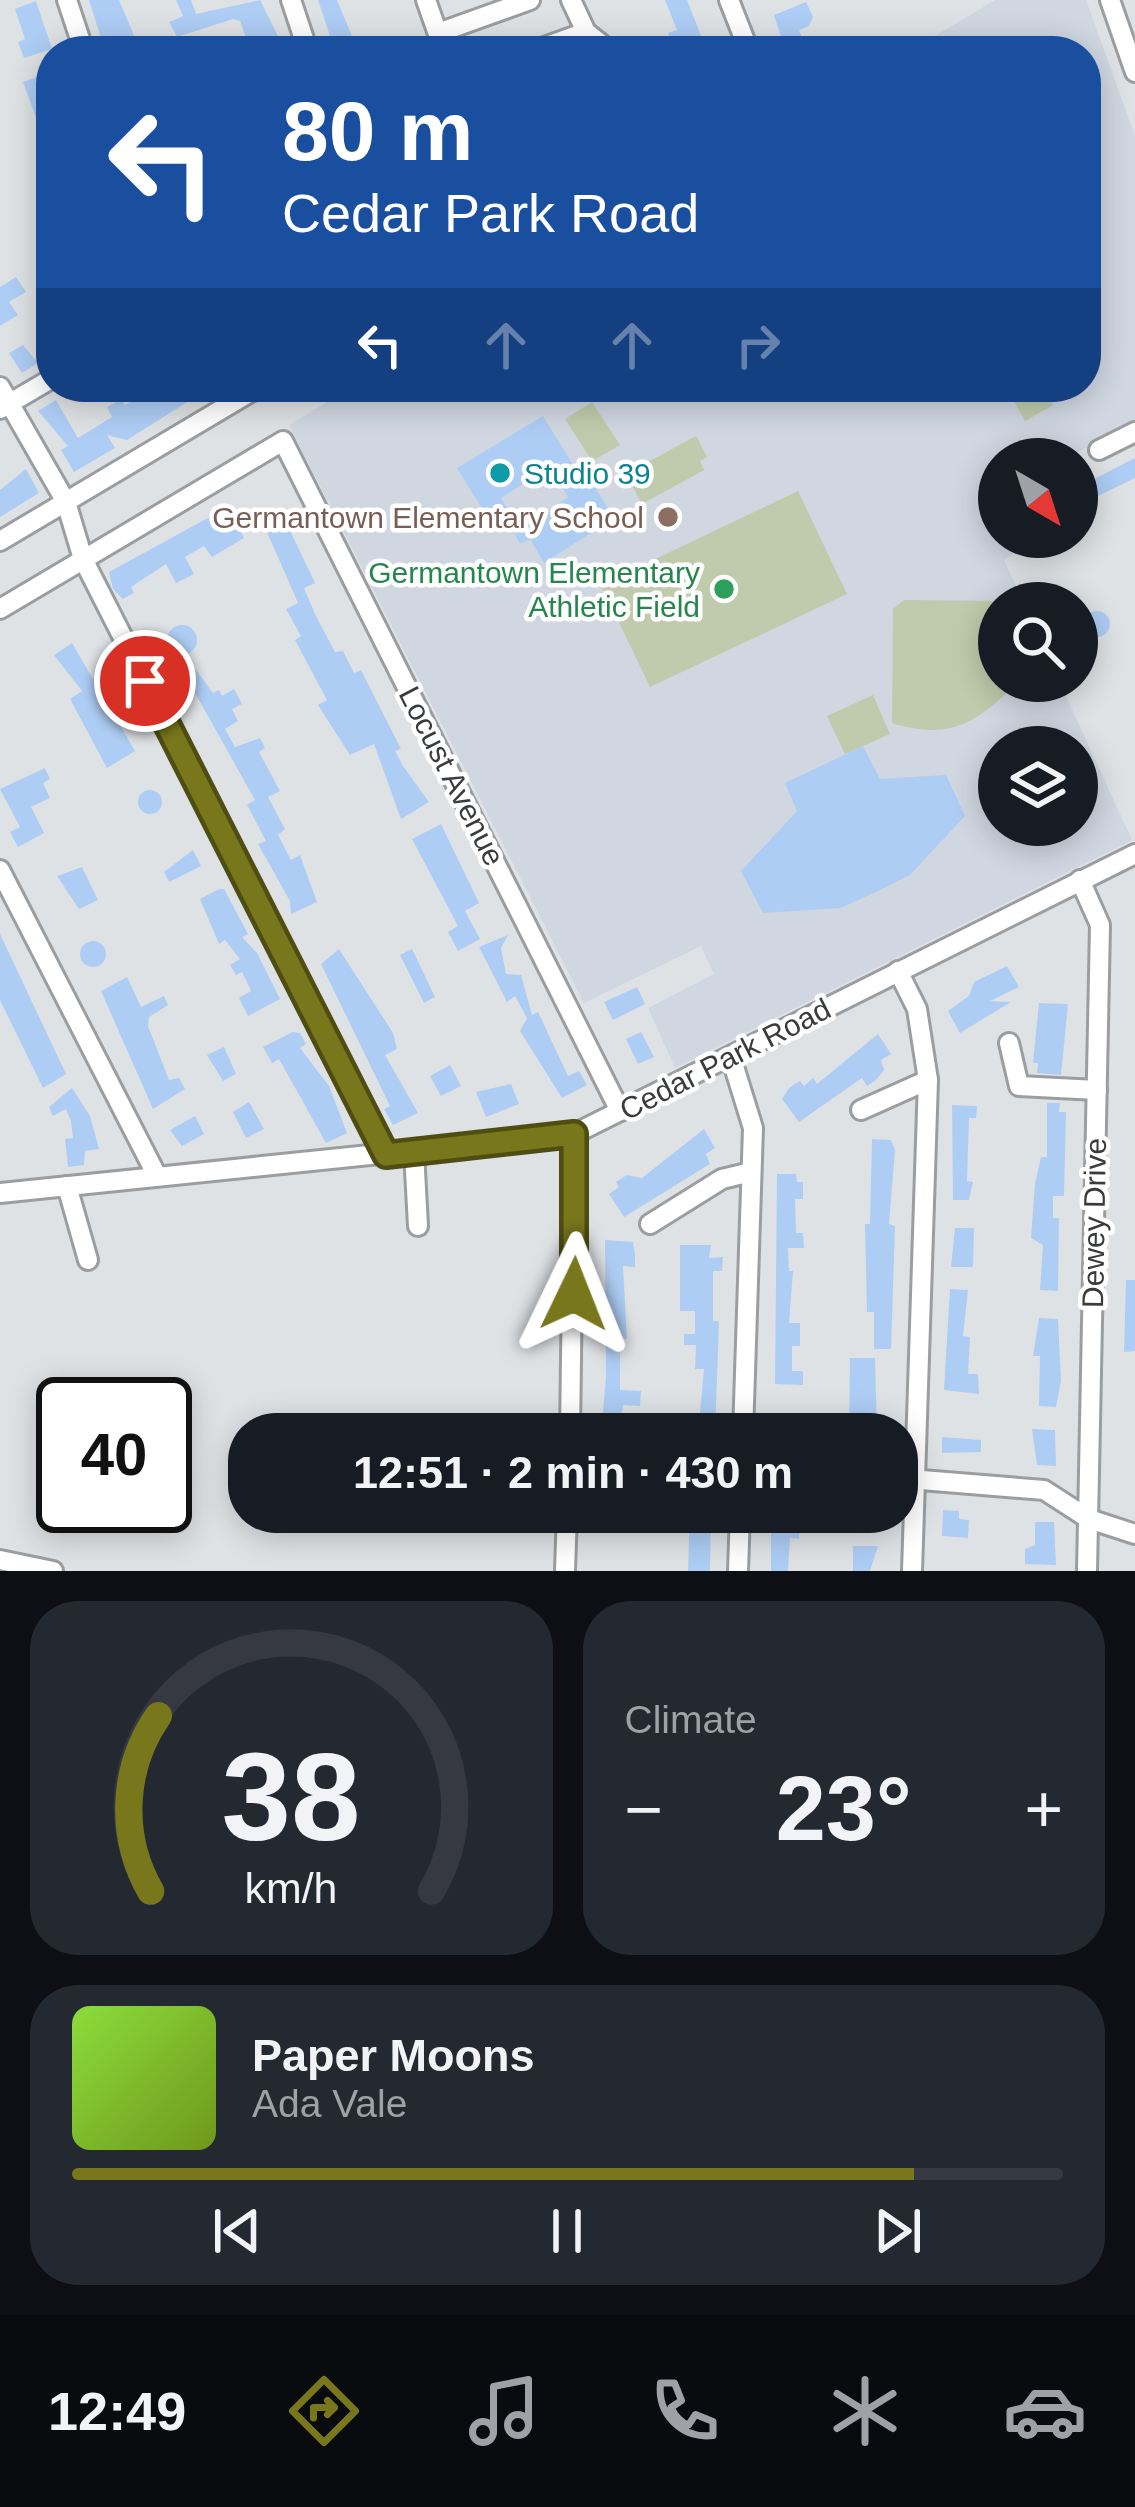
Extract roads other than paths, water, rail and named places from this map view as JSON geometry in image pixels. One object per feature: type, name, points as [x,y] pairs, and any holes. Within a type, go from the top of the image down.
[{"type":"street","points":[[68,0],[79,36]]},
{"type":"street","points":[[291,0],[303,36]]},
{"type":"street","points":[[426,0],[439,36]]},
{"type":"street","points":[[451,36],[507,4],[530,0]]},
{"type":"street","points":[[571,0],[591,36]]},
{"type":"street","points":[[729,0],[743,36]]},
{"type":"street","points":[[1109,0],[1135,72]]},
{"type":"street","points":[[575,36],[586,32]]},
{"type":"street","points":[[36,386],[3,400],[66,502],[83,560],[386,1155]]},
{"type":"street","points":[[0,542],[230,402]]},
{"type":"street","points":[[1099,450],[1135,432]]},
{"type":"street","name":"Locust Avenue","points":[[83,560],[283,441],[620,1111]]},
{"type":"street","points":[[0,609],[83,560]]},
{"type":"street","name":"Cedar Park Road","points":[[0,1193],[574,1134],[1135,854]]},
{"type":"street","points":[[0,870],[158,1176]]},
{"type":"street","name":"Dewey Drive","points":[[1080,880],[1100,925],[1087,1571]]},
{"type":"street","points":[[898,971],[917,1009],[928,1080],[910,1413]]},
{"type":"street","points":[[1009,1042],[1019,1086],[1097,1090]]},
{"type":"street","points":[[731,1057],[753,1128],[744,1413]]},
{"type":"street","points":[[861,1110],[928,1080]]},
{"type":"street","points":[[570,1413],[574,1134]]},
{"type":"street","points":[[414,1152],[418,1226]]},
{"type":"street","points":[[650,1224],[722,1179],[751,1172]]},
{"type":"street","points":[[68,1186],[88,1260]]},
{"type":"street","points":[[918,1479],[1044,1490],[1089,1519],[1135,1534]]},
{"type":"street","points":[[565,1571],[566,1533]]},
{"type":"street","points":[[739,1571],[740,1533]]},
{"type":"street","points":[[910,1533],[912,1571]]},
{"type":"street","points":[[0,1560],[53,1571]]},
{"type":"place","name":"Studio 39","points":[[500,473]]},
{"type":"place","name":"Germantown Elementary School","points":[[668,517]]},
{"type":"place","name":"Germantown Elementary Athletic Field","points":[[724,589]]}]
